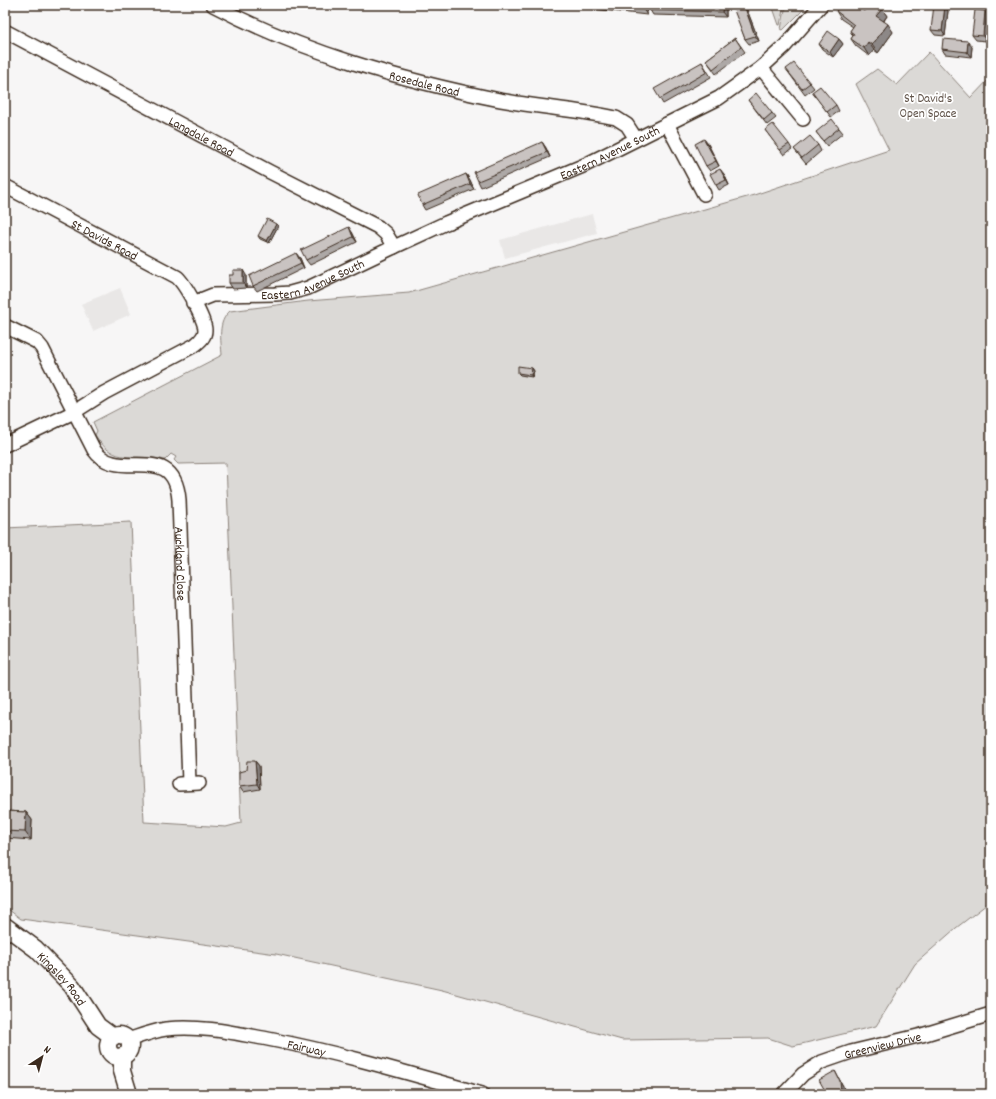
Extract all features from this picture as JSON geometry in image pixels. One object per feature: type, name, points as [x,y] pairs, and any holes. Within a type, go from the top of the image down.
[{"type":"main road","name":"Kingsley Road","points":[[5,926],[36,949],[72,986],[98,1026],[121,1038]]},
{"type":"main road","points":[[121,1038],[109,1043],[109,1049],[114,1055],[122,1056],[122,1071],[129,1094]]},
{"type":"street","name":"Rosedale Road","points":[[213,5],[246,21],[322,52],[414,81],[502,100],[616,118],[627,125],[636,139]]},
{"type":"street","name":"Eastern Avenue South","points":[[193,303],[212,295],[290,293],[318,285],[394,247],[585,165],[719,98],[761,68],[785,46],[820,6]]},
{"type":"street","name":"Langdale Road","points":[[5,31],[270,172],[378,227],[386,234],[394,247]]},
{"type":"street","points":[[761,68],[803,119]]},
{"type":"street","name":"Eastern Avenue South","points":[[667,124],[704,194]]},
{"type":"street","name":"St Davids Road","points":[[5,186],[172,274],[184,284],[193,303]]},
{"type":"street","points":[[5,445],[74,412],[104,393],[200,342],[204,334],[205,327],[193,303]]},
{"type":"street","name":"Auckland Close","points":[[5,326],[37,342],[42,348],[94,450],[100,458],[111,464],[118,465],[143,464],[157,466],[168,473],[177,485],[179,500],[189,783]]},
{"type":"street","name":"Greenview Drive","points":[[784,1094],[803,1074],[822,1062],[851,1052],[922,1035],[991,1014]]},
{"type":"street","name":"Fairway","points":[[121,1038],[166,1029],[221,1031],[308,1047],[482,1094]]},
{"type":"shaded area","points":[[592,214],[597,233],[505,258],[500,240]]},
{"type":"shaded area","points":[[120,288],[131,314],[93,331],[81,304]]},
{"type":"green space","points":[[772,5],[784,5],[780,25],[779,25]]},
{"type":"green space","points":[[786,5],[807,5],[783,30],[781,29]]},
{"type":"green space","name":"St David's Open Space","points":[[929,52],[971,98],[991,77],[991,901],[956,928],[915,964],[876,1026],[793,1046],[768,1038],[622,1040],[442,990],[276,954],[21,919],[5,907],[5,528],[131,522],[144,822],[226,827],[241,823],[226,463],[178,464],[174,460],[176,457],[171,454],[165,460],[118,455],[102,445],[95,435],[97,431],[93,422],[222,355],[221,326],[226,315],[230,311],[308,301],[409,293],[754,195],[889,150],[856,84],[877,69],[897,85]]},
{"type":"building","points":[[603,5],[644,5],[643,9]]},
{"type":"building","points":[[650,5],[723,5],[722,12],[650,10]]},
{"type":"building","points":[[732,5],[744,5],[755,36],[745,39]]},
{"type":"building","points":[[837,5],[856,5],[864,11],[869,5],[873,8],[877,5],[882,9],[876,16],[888,24],[872,45],[868,42],[864,48],[851,39],[854,34],[850,31],[854,25],[836,11],[839,7]]},
{"type":"building","points":[[934,5],[945,6],[942,31],[931,30]]},
{"type":"building","points":[[975,10],[985,11],[983,36],[972,35]]},
{"type":"building","points":[[828,31],[839,39],[830,52],[819,44]]},
{"type":"building","points":[[735,38],[741,47],[713,69],[706,60]]},
{"type":"building","points":[[943,39],[968,41],[967,52],[942,49]]},
{"type":"building","points":[[702,62],[707,72],[660,99],[654,89]]},
{"type":"building","points":[[794,63],[810,83],[802,89],[786,69]]},
{"type":"building","points":[[820,86],[836,105],[827,112],[812,92]]},
{"type":"building","points":[[756,93],[772,113],[764,120],[748,100]]},
{"type":"building","points":[[832,119],[839,128],[823,141],[816,132]]},
{"type":"building","points":[[773,124],[789,144],[780,150],[765,130]]},
{"type":"building","points":[[810,136],[818,145],[802,158],[794,149]]},
{"type":"building","points":[[704,139],[716,161],[706,166],[695,144]]},
{"type":"building","points":[[542,142],[547,152],[478,181],[474,172]]},
{"type":"building","points":[[720,169],[726,180],[716,185],[710,174]]},
{"type":"building","points":[[466,174],[470,184],[422,205],[418,195]]},
{"type":"building","points":[[267,219],[276,224],[267,241],[258,236]]},
{"type":"building","points":[[349,227],[353,237],[306,260],[301,250]]},
{"type":"building","points":[[296,253],[301,263],[253,286],[249,276]]},
{"type":"building","points":[[233,270],[243,270],[243,283],[229,283],[229,275],[233,275]]},
{"type":"building","points":[[518,366],[532,368],[531,375],[518,373]]},
{"type":"building","points":[[247,761],[255,761],[257,784],[239,786],[239,772],[246,770]]},
{"type":"building","points":[[5,811],[26,812],[25,832],[5,831]]},
{"type":"building","points":[[835,1071],[840,1081],[841,1090],[833,1094],[827,1094],[819,1080]]}]
